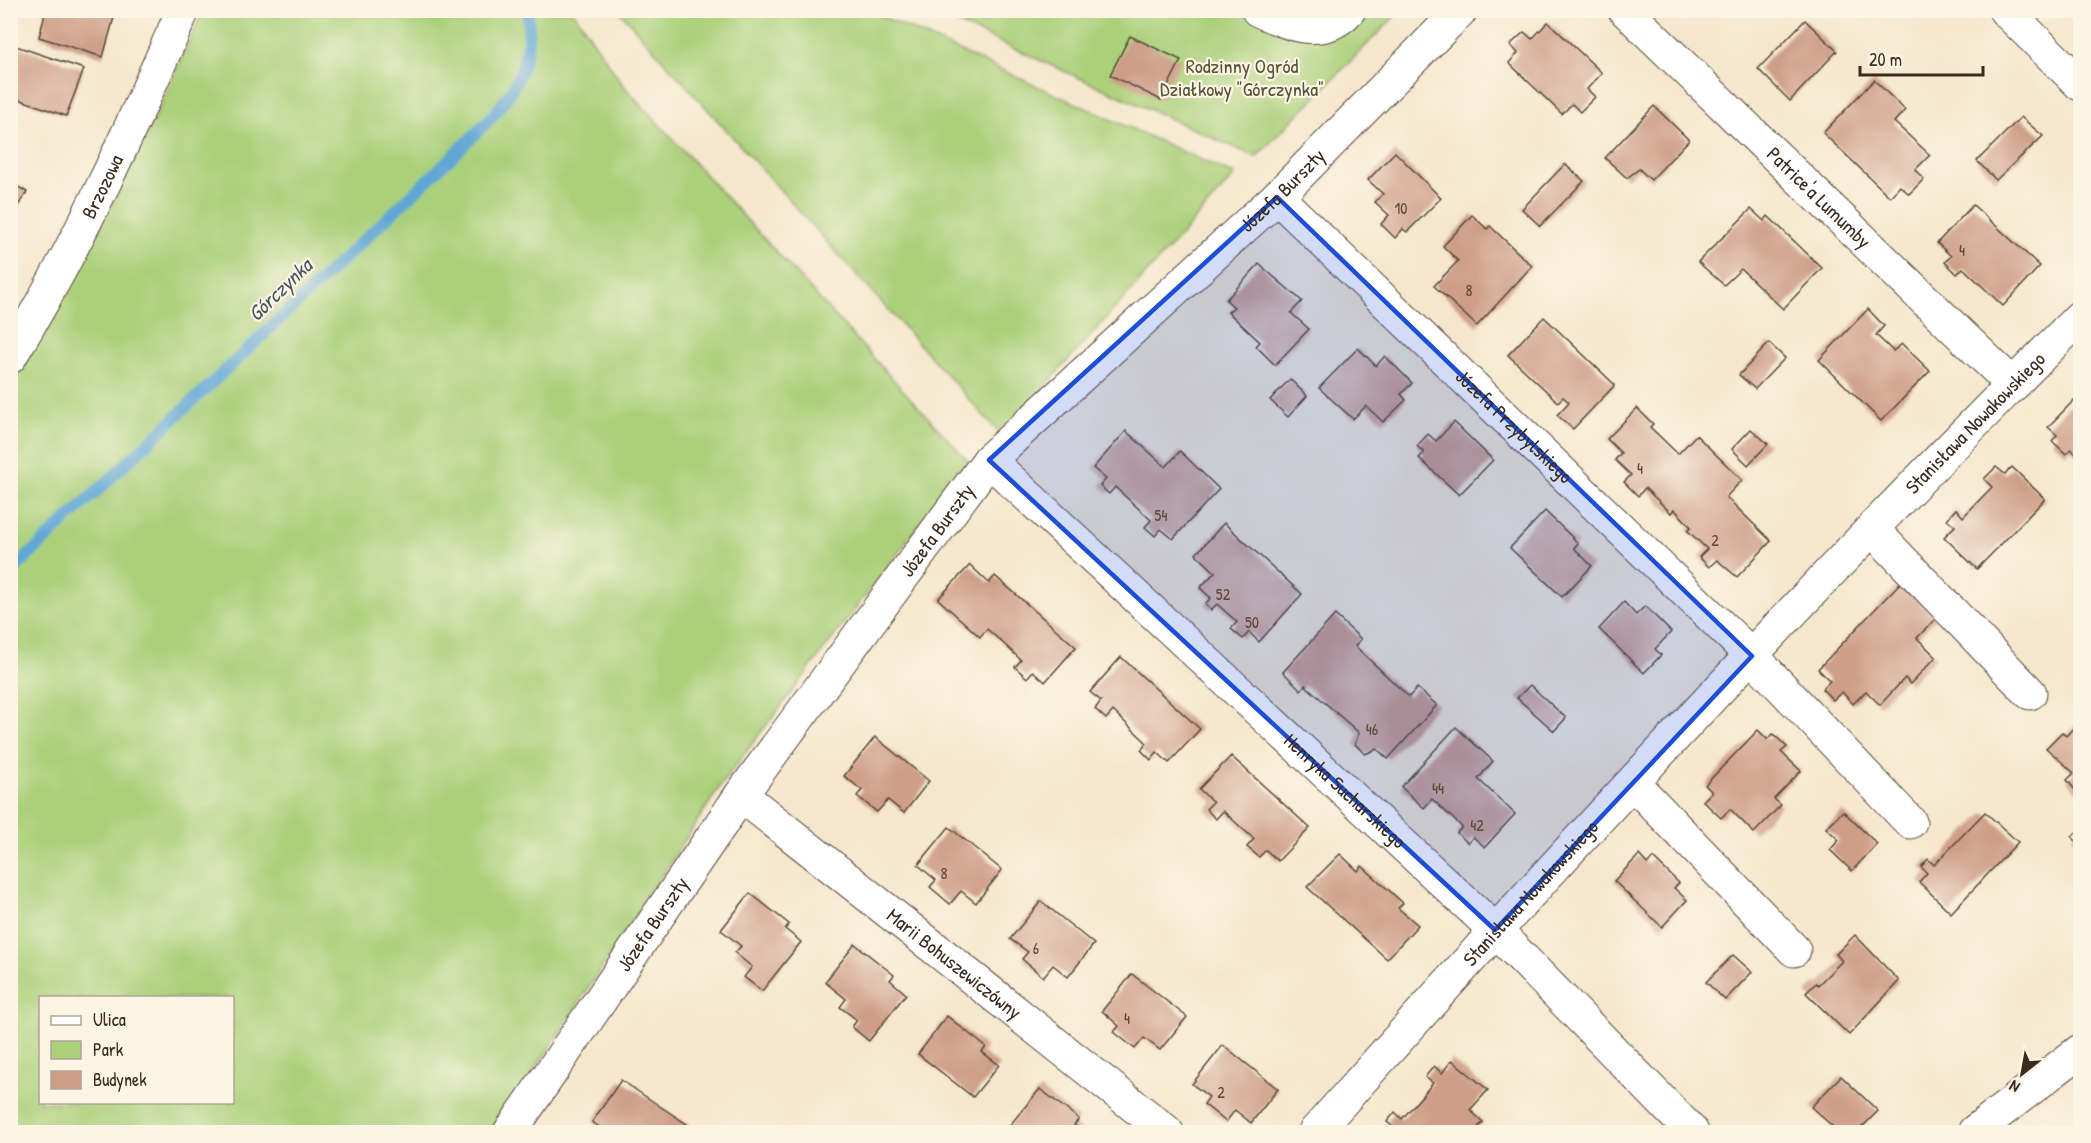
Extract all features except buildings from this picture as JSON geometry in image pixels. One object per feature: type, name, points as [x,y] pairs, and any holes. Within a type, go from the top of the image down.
[{"type":"street","name":"Brzozowa","points":[[10,357],[75,245],[121,152],[183,10]]},
{"type":"street","points":[[1258,10],[1296,26],[1312,27],[1329,26],[1349,10]]},
{"type":"street","name":"Józefa Burszty","points":[[510,1132],[741,795],[989,460],[1277,197],[1461,10]]},
{"type":"street","name":"Patrice'a Lumumby","points":[[1625,10],[2013,385]]},
{"type":"street","points":[[2005,10],[2080,84]]},
{"type":"street","name":"Józefa Przybylskiego","points":[[1277,197],[1752,656]]},
{"type":"street","name":"Stanisława Nowakowskiego","points":[[1315,1132],[1495,930],[1752,656],[2080,317]]},
{"type":"street","name":"Henryka Sucharskiego","points":[[989,460],[1495,930],[1692,1132]]},
{"type":"street","points":[[1873,530],[2030,693]]},
{"type":"street","points":[[1752,656],[1910,822]]},
{"type":"street","points":[[1633,783],[1794,950]]},
{"type":"street","name":"Marii Bohuszewiczówny","points":[[741,795],[1167,1132]]},
{"type":"street","points":[[1974,1132],[2080,1051]]},
{"type":"highlighted area","points":[[1277,197],[1752,656],[1495,930],[989,460]]},
{"type":"green space","points":[[203,11],[573,11],[623,85],[968,461],[723,782],[494,1132],[11,1132],[11,381],[56,314],[148,133]]},
{"type":"green space","points":[[619,11],[870,11],[1235,175],[1001,435]]},
{"type":"green space","name":"Rodzinny Ogród Działkowy \"Górczynka\"","points":[[930,11],[1400,11],[1256,157]]},
{"type":"waterway","name":"Górczynka","points":[[10,573],[454,155],[500,107],[520,75],[526,56],[528,10]]}]
